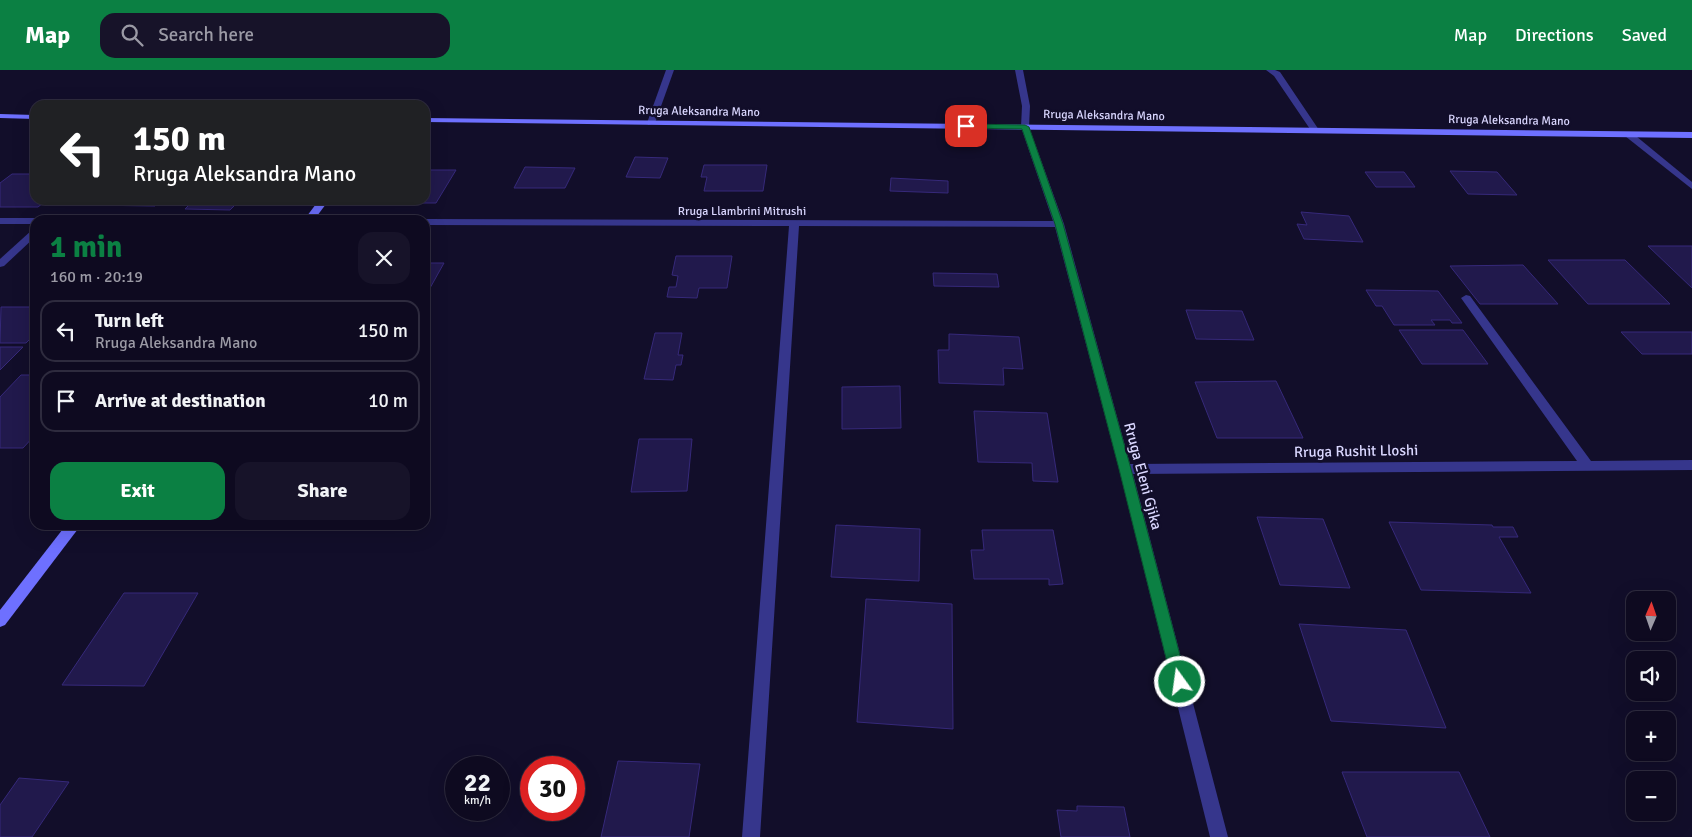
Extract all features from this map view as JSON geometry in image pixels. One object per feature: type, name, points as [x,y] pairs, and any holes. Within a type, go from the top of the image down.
[{"type":"street","points":[[651,123],[670,70]]},
{"type":"street","points":[[1020,70],[1026,106],[1025,127]]},
{"type":"street","points":[[1270,70],[1277,74],[1315,130]]},
{"type":"street","points":[[0,116],[30,117]]},
{"type":"street","name":"Rruga Aleksandra Mano","points":[[430,120],[1692,135]]},
{"type":"street","name":"Rruga Eleni Gjika","points":[[1025,127],[1059,224],[1125,469],[1219,837]]},
{"type":"street","points":[[1628,134],[1692,186]]},
{"type":"street","points":[[0,220],[30,221]]},
{"type":"street","name":"Rruga Llambrini Mitrushi","points":[[430,222],[1059,224]]},
{"type":"street","points":[[752,837],[794,224]]},
{"type":"street","points":[[0,264],[30,237]]},
{"type":"street","points":[[1466,298],[1587,465]]},
{"type":"street","name":"Rruga Rushit Lloshi","points":[[1125,469],[1692,465]]},
{"type":"street","points":[[0,621],[70,530]]},
{"type":"building","points":[[635,157],[668,158],[660,178],[626,177]]},
{"type":"building","points":[[704,165],[767,165],[763,191],[704,191],[707,177],[701,177]]},
{"type":"building","points":[[525,167],[575,168],[565,188],[514,188]]},
{"type":"building","points":[[430,170],[456,170],[436,203],[430,203]]},
{"type":"building","points":[[1450,171],[1497,172],[1517,195],[1468,194]]},
{"type":"building","points":[[1365,172],[1404,172],[1415,187],[1376,187]]},
{"type":"building","points":[[12,174],[30,174],[30,205],[41,205],[38,207],[0,207],[0,183]]},
{"type":"building","points":[[891,178],[948,181],[948,193],[890,191]]},
{"type":"building","points":[[88,205],[156,205],[155,206]]},
{"type":"building","points":[[189,205],[235,205],[230,210],[185,209]]},
{"type":"building","points":[[1301,212],[1349,216],[1363,242],[1304,239],[1297,224],[1307,225]]},
{"type":"building","points":[[1648,246],[1692,246],[1692,288]]},
{"type":"building","points":[[676,256],[732,256],[727,288],[699,288],[697,298],[667,297],[669,287],[676,287],[678,276],[672,275]]},
{"type":"building","points":[[1548,260],[1625,260],[1670,304],[1588,304]]},
{"type":"building","points":[[430,263],[444,263],[430,288]]},
{"type":"building","points":[[1523,265],[1558,304],[1480,304],[1450,266]]},
{"type":"building","points":[[933,273],[997,274],[999,287],[934,286]]},
{"type":"building","points":[[1366,290],[1438,291],[1462,323],[1452,323],[1450,320],[1431,320],[1435,325],[1394,325],[1382,306],[1376,306]]},
{"type":"building","points":[[1,307],[30,307],[30,339],[26,343],[0,343]]},
{"type":"building","points":[[1186,310],[1242,311],[1254,340],[1196,339]]},
{"type":"building","points":[[1399,330],[1463,330],[1488,364],[1422,364]]},
{"type":"building","points":[[1621,332],[1692,332],[1692,354],[1642,354]]},
{"type":"building","points":[[655,333],[682,333],[678,355],[683,355],[681,365],[676,365],[673,380],[644,379]]},
{"type":"building","points":[[949,334],[1019,337],[1023,369],[1003,368],[1004,385],[939,383],[938,350],[949,350]]},
{"type":"building","points":[[0,347],[23,347],[0,370]]},
{"type":"building","points":[[21,375],[30,375],[30,440],[23,448],[0,448],[0,397]]},
{"type":"building","points":[[1276,381],[1303,438],[1217,438],[1195,382]]},
{"type":"building","points":[[900,386],[901,428],[842,429],[842,387]]},
{"type":"building","points":[[974,411],[1047,413],[1058,482],[1033,481],[1032,463],[978,462]]},
{"type":"building","points":[[639,439],[692,439],[687,491],[631,492]]},
{"type":"building","points":[[1257,517],[1323,519],[1350,588],[1280,585]]},
{"type":"building","points":[[1389,522],[1513,527],[1518,537],[1499,537],[1531,593],[1421,590]]},
{"type":"building","points":[[836,525],[920,529],[919,581],[831,577]]},
{"type":"building","points":[[982,530],[1053,530],[1063,584],[1049,585],[1049,579],[974,579],[971,550],[984,550]]},
{"type":"building","points":[[124,593],[198,593],[144,686],[62,685]]},
{"type":"building","points":[[866,599],[952,604],[953,729],[857,722]]},
{"type":"building","points":[[1299,624],[1406,630],[1446,728],[1331,721]]},
{"type":"building","points":[[618,761],[700,764],[689,837],[601,837]]},
{"type":"building","points":[[1342,772],[1459,772],[1490,837],[1367,837]]},
{"type":"building","points":[[19,778],[69,782],[32,837],[0,837],[0,805]]},
{"type":"building","points":[[1077,806],[1124,807],[1130,837],[1061,837],[1057,810],[1077,811]]},
{"type":"route","points":[[966,126],[1025,127],[1059,224],[1180,682]]}]
